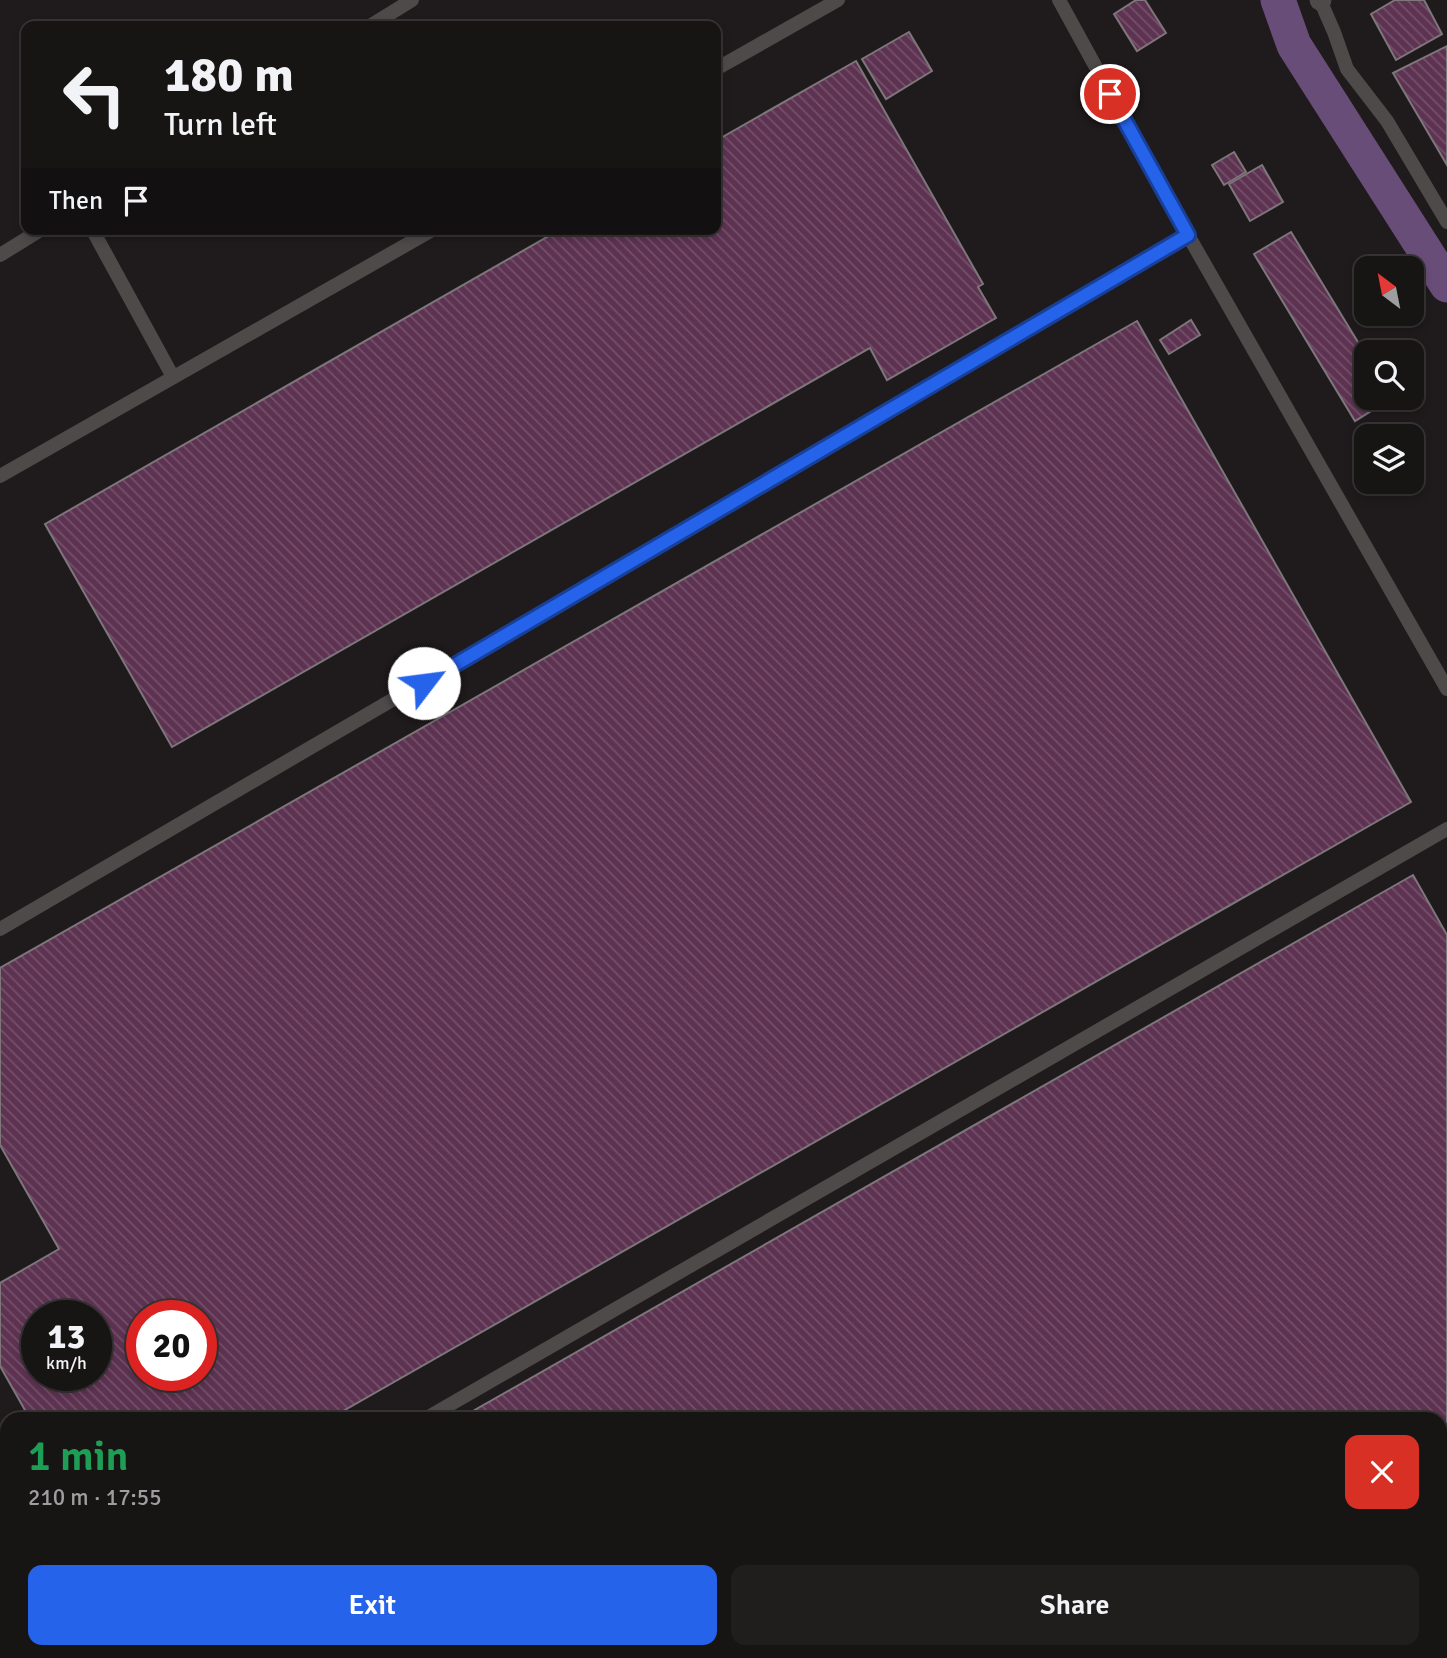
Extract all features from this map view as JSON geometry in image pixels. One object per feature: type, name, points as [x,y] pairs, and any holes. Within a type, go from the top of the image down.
[{"type":"lane","points":[[378,21],[412,0]]},
{"type":"lane","points":[[721,66],[838,0]]},
{"type":"lane","points":[[1059,0],[1188,235],[1447,689]]},
{"type":"lane","points":[[1320,0],[1347,69],[1387,121],[1447,222]]},
{"type":"lane","points":[[0,255],[32,235]]},
{"type":"lane","points":[[95,235],[173,377]]},
{"type":"lane","points":[[0,476],[423,235]]},
{"type":"lane","points":[[0,929],[1188,235]]},
{"type":"lane","points":[[437,1412],[1447,829]]},
{"type":"building","points":[[1136,0],[1145,0],[1166,33],[1137,51],[1114,14]]},
{"type":"building","points":[[1395,0],[1424,0],[1442,34],[1396,60],[1371,14]]},
{"type":"building","points":[[909,32],[932,71],[886,99],[862,59]]},
{"type":"building","points":[[1447,46],[1447,165],[1393,73]]},
{"type":"building","points":[[856,61],[983,284],[978,287],[996,318],[887,380],[870,348],[172,747],[45,524],[551,235],[721,235],[721,138]]},
{"type":"building","points":[[1234,152],[1246,172],[1224,185],[1212,165]]},
{"type":"building","points":[[1262,165],[1283,202],[1250,221],[1229,184]]},
{"type":"building","points":[[1291,232],[1357,340],[1354,340],[1354,410],[1373,410],[1355,421],[1254,254]]},
{"type":"building","points":[[1191,320],[1200,335],[1169,354],[1160,340]]},
{"type":"building","points":[[1137,321],[1411,802],[341,1412],[26,1412],[0,1366],[0,1283],[59,1249],[0,1145],[0,968]]},
{"type":"building","points":[[1413,875],[1447,935],[1447,1412],[471,1412]]},
{"type":"waterway","points":[[1278,0],[1294,45],[1447,285]]},
{"type":"route","points":[[424,683],[1188,235],[1110,94]]}]
